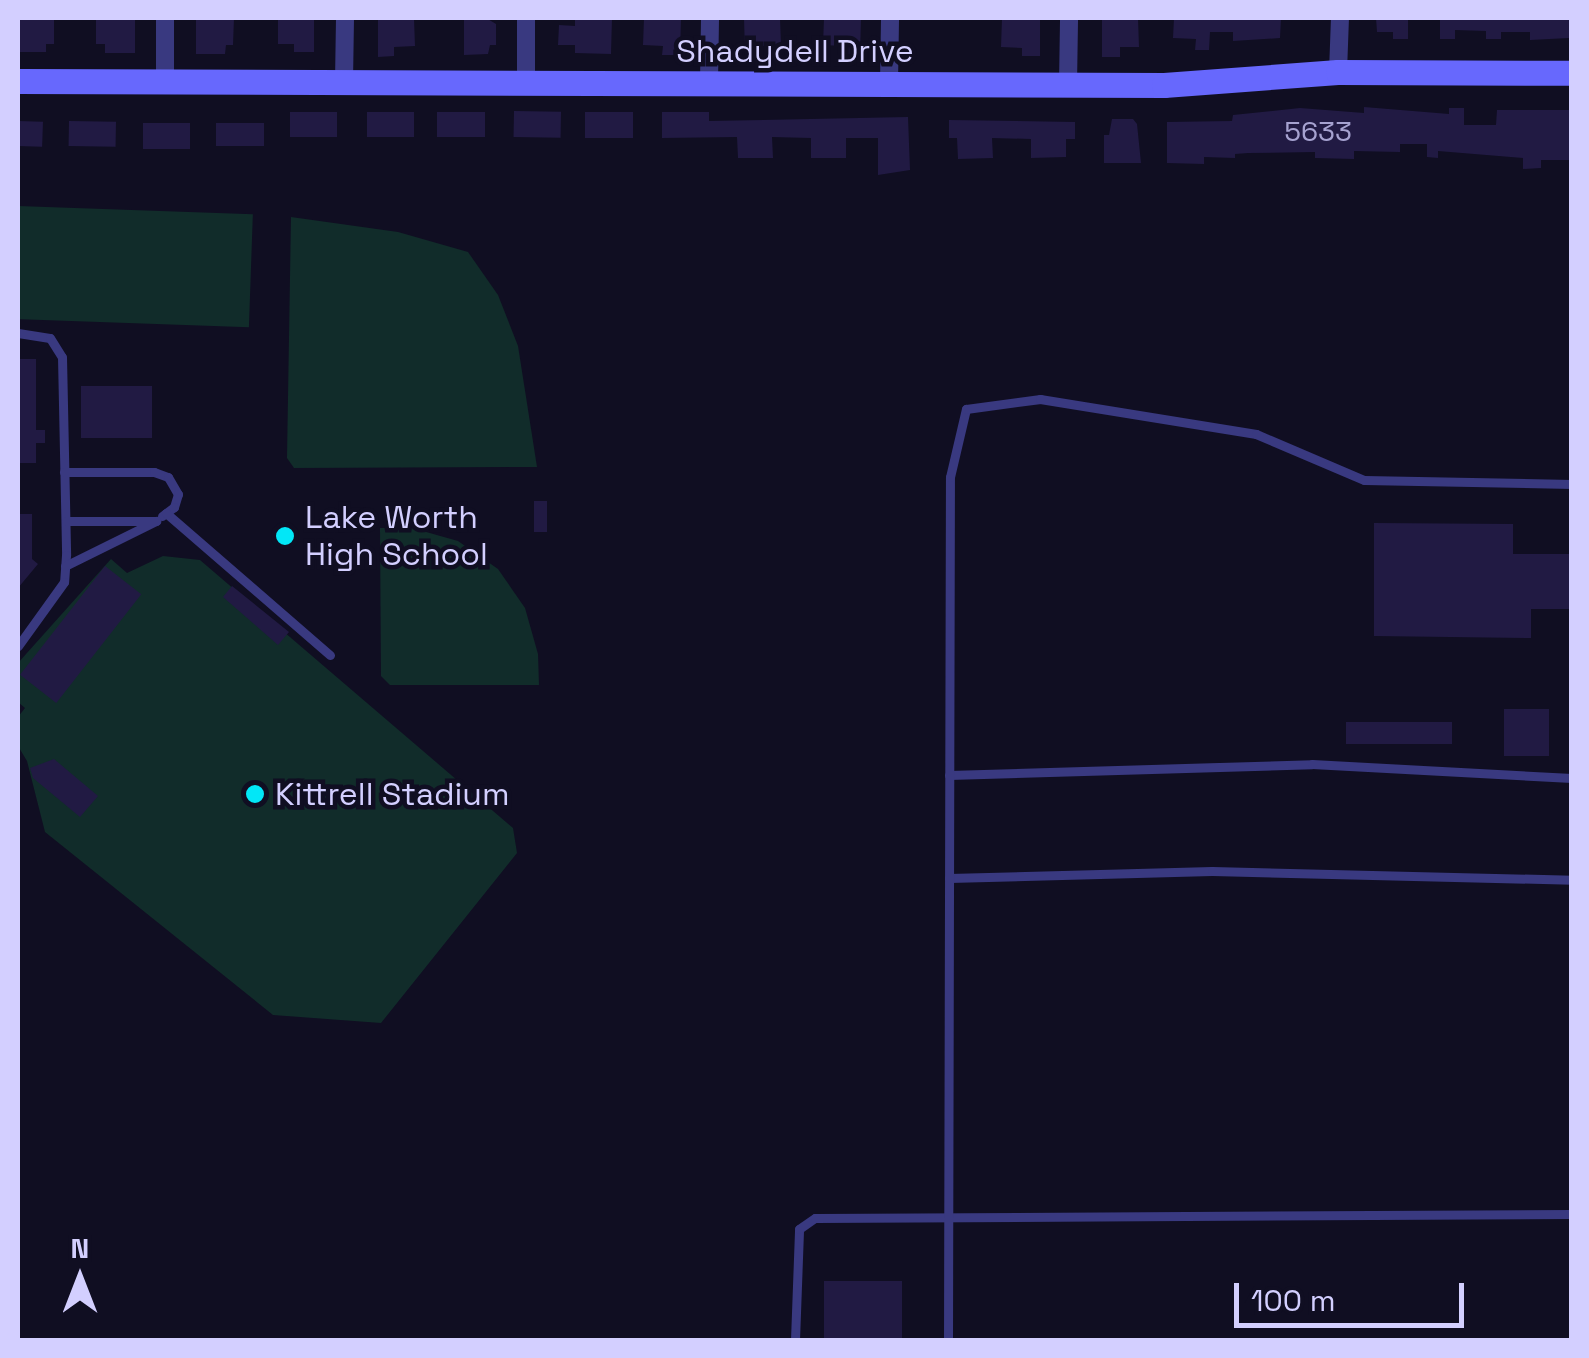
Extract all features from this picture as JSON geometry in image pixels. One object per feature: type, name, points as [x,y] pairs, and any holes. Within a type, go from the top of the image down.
[{"type":"street","points":[[164,82],[165,18]]},
{"type":"street","points":[[344,82],[345,18]]},
{"type":"street","points":[[526,18],[526,83]]},
{"type":"street","points":[[709,84],[710,18]]},
{"type":"street","points":[[889,84],[890,18]]},
{"type":"street","points":[[1068,85],[1069,18]]},
{"type":"street","points":[[1338,72],[1340,18]]},
{"type":"street","name":"Shadydell Drive","points":[[18,81],[1164,85],[1338,72],[1572,73]]},
{"type":"lane","points":[[18,332],[39,333],[60,348],[66,521],[64,582],[18,646]]},
{"type":"lane","points":[[948,1340],[950,476],[966,409],[1040,399],[1256,434],[1364,480],[1572,484]]},
{"type":"lane","points":[[64,472],[154,472],[168,477],[178,494],[156,521],[65,566]]},
{"type":"lane","points":[[166,513],[330,654]]},
{"type":"lane","points":[[66,521],[156,521]]},
{"type":"lane","points":[[949,776],[1312,764],[1572,778]]},
{"type":"lane","points":[[949,878],[1212,872],[1572,880]]},
{"type":"lane","points":[[795,1340],[797,1240],[806,1222],[815,1218],[1572,1214]]},
{"type":"green space","points":[[18,206],[253,214],[249,327],[18,319]]},
{"type":"green space","points":[[291,217],[398,232],[468,252],[498,295],[518,346],[537,467],[294,468],[287,458]]},
{"type":"green space","points":[[380,528],[412,528],[458,541],[498,569],[525,608],[538,654],[539,685],[390,685],[381,676]]},
{"type":"green space","name":"Kittrell Stadium","points":[[163,556],[200,560],[513,828],[517,853],[381,1023],[273,1015],[45,832],[27,761],[18,746],[18,717],[25,708],[18,702],[18,663],[111,559],[127,573]]},
{"type":"building","points":[[18,18],[54,18],[54,44],[46,44],[46,52],[18,52]]},
{"type":"building","points":[[96,18],[135,18],[135,53],[105,53],[105,44],[96,44]]},
{"type":"building","points":[[196,18],[234,18],[233,45],[226,45],[225,54],[196,54]]},
{"type":"building","points":[[278,18],[314,18],[314,52],[294,52],[294,44],[278,44]]},
{"type":"building","points":[[378,18],[414,18],[415,46],[394,47],[394,56],[378,57]]},
{"type":"building","points":[[464,18],[486,18],[496,24],[496,45],[490,45],[488,54],[464,55]]},
{"type":"building","points":[[575,18],[612,18],[611,54],[575,53],[575,45],[558,45],[559,25],[575,26]]},
{"type":"building","points":[[644,18],[681,18],[680,55],[662,55],[663,46],[643,45]]},
{"type":"building","points":[[744,18],[780,18],[781,45],[761,46],[761,54],[745,54]]},
{"type":"building","points":[[824,18],[861,18],[860,55],[843,54],[843,46],[823,45]]},
{"type":"building","points":[[1002,18],[1040,18],[1040,56],[1022,56],[1022,48],[1001,47]]},
{"type":"building","points":[[1102,18],[1138,18],[1139,47],[1120,47],[1120,57],[1102,57]]},
{"type":"building","points":[[1174,18],[1281,18],[1280,38],[1233,41],[1233,32],[1210,32],[1209,50],[1195,50],[1196,39],[1173,38]]},
{"type":"building","points":[[1376,18],[1408,18],[1408,39],[1393,39],[1393,32],[1377,32]]},
{"type":"building","points":[[1440,18],[1572,18],[1572,34],[1569,38],[1530,40],[1530,32],[1501,32],[1501,39],[1486,39],[1486,31],[1455,30],[1455,39],[1440,39]]},
{"type":"building","points":[[1364,107],[1449,114],[1449,108],[1464,108],[1464,125],[1496,125],[1497,110],[1572,110],[1572,160],[1541,160],[1541,168],[1523,169],[1523,158],[1438,151],[1438,158],[1427,157],[1427,144],[1400,144],[1400,152],[1354,151],[1354,159],[1315,158],[1315,152],[1248,153],[1235,154],[1235,158],[1204,157],[1204,164],[1167,163],[1167,122],[1232,121],[1233,115],[1300,108],[1364,113]]},
{"type":"building","points":[[514,111],[561,112],[561,138],[514,137]]},
{"type":"building","points":[[290,112],[337,112],[337,137],[290,137]]},
{"type":"building","points":[[367,112],[414,112],[414,137],[367,137]]},
{"type":"building","points":[[437,112],[485,112],[485,137],[437,137]]},
{"type":"building","points":[[585,112],[633,112],[633,138],[585,138]]},
{"type":"building","points":[[662,112],[709,112],[709,121],[908,117],[910,170],[878,175],[878,138],[846,138],[846,158],[811,158],[811,138],[772,137],[773,158],[738,158],[737,137],[662,138]]},
{"type":"building","points":[[1112,119],[1133,119],[1137,124],[1141,163],[1104,163],[1104,135],[1109,135]]},
{"type":"building","points":[[949,120],[1075,122],[1075,139],[1066,139],[1066,157],[1031,158],[1031,139],[992,138],[993,158],[958,159],[957,138],[949,138]]},
{"type":"building","points":[[18,121],[43,122],[42,147],[18,146]]},
{"type":"building","points":[[69,121],[116,122],[116,147],[69,146]]},
{"type":"building","points":[[143,123],[190,123],[190,149],[143,149]]},
{"type":"building","points":[[216,123],[264,123],[264,146],[216,146]]},
{"type":"building","points":[[18,359],[36,359],[36,430],[45,430],[45,443],[36,443],[36,463],[18,463]]},
{"type":"building","points":[[81,386],[152,386],[152,438],[81,438]]},
{"type":"building","points":[[534,501],[547,501],[547,532],[534,532]]},
{"type":"building","points":[[18,514],[32,514],[32,559],[38,564],[18,588]]},
{"type":"building","points":[[1374,523],[1513,524],[1513,554],[1572,554],[1572,609],[1531,609],[1531,638],[1374,636]]},
{"type":"building","points":[[105,566],[141,594],[56,703],[20,675]]},
{"type":"building","points":[[232,586],[289,632],[278,645],[223,597]]},
{"type":"building","points":[[1504,709],[1549,709],[1549,756],[1504,756]]},
{"type":"building","points":[[1346,722],[1452,722],[1452,744],[1346,744]]},
{"type":"building","points":[[54,759],[98,796],[80,817],[33,778],[30,768]]},
{"type":"building","points":[[824,1281],[902,1281],[902,1340],[824,1340]]},
{"type":"place","name":"Lake Worth High School","points":[[285,536]]},
{"type":"place","name":"Kittrell Stadium","points":[[255,794]]}]
